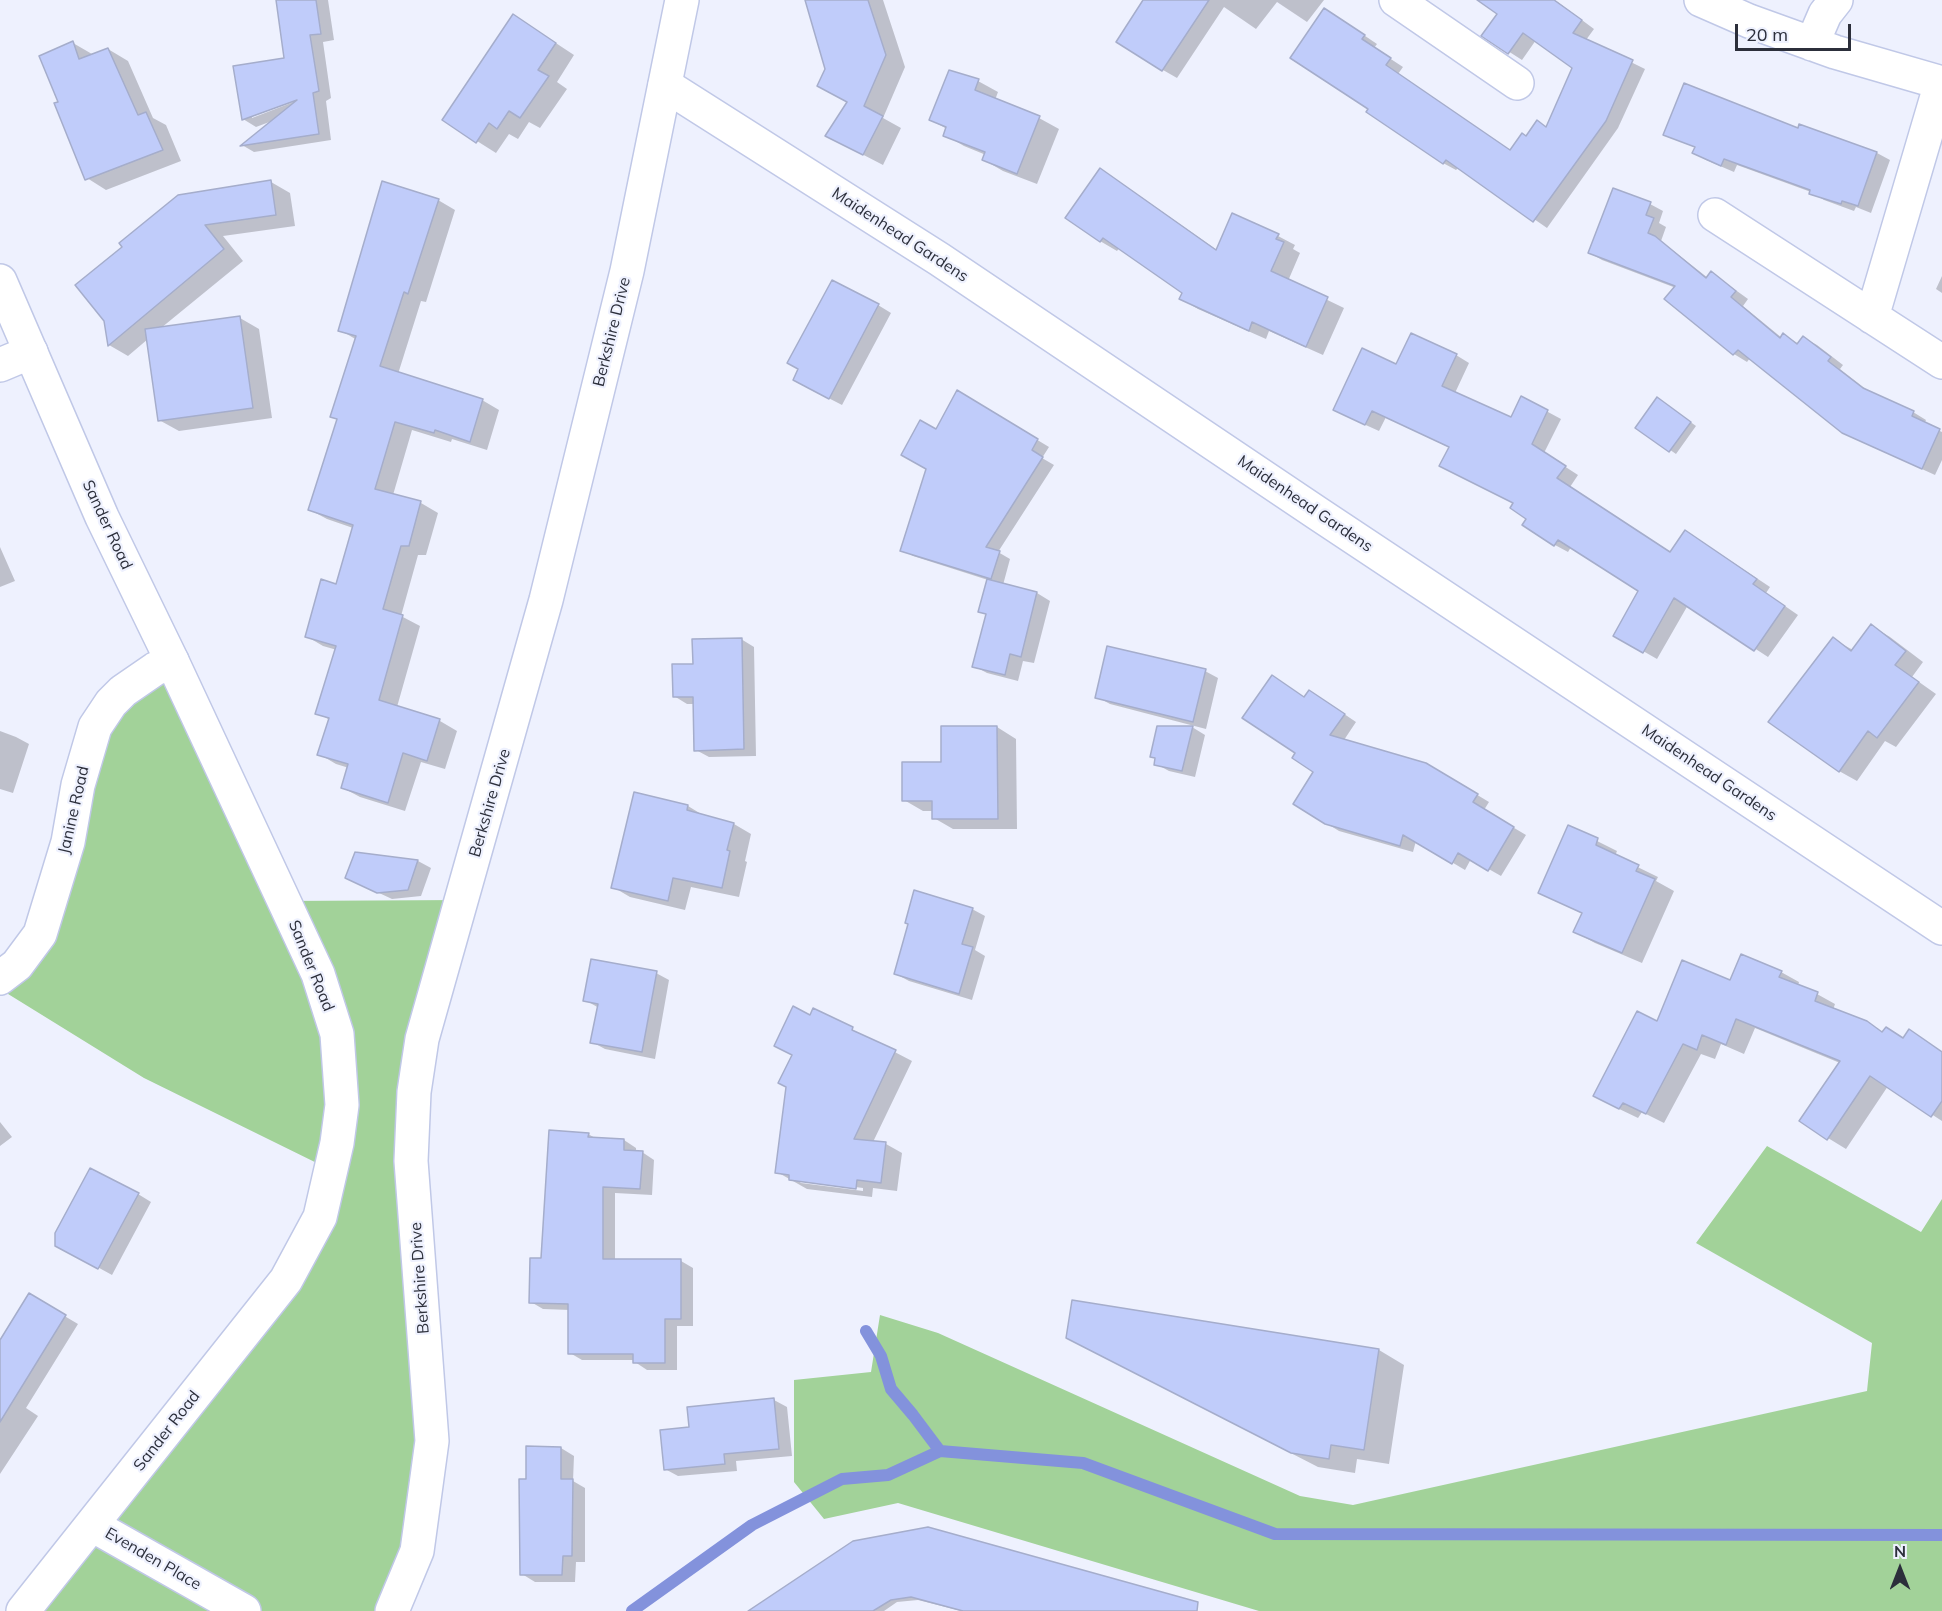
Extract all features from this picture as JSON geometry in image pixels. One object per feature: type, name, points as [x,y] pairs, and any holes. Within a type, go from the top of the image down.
[{"type":"street","name":"Berkshire Drive","points":[[392,1611],[417,1551],[432,1441],[411,1161],[414,1092],[422,1039],[546,600],[627,271],[682,0]]},
{"type":"street","points":[[1396,0],[1435,10],[1517,83]]},
{"type":"street","points":[[1701,0],[1749,21],[1812,44],[1942,83],[1872,317]]},
{"type":"street","points":[[1812,44],[1825,14],[1836,0]]},
{"type":"street","name":"Maidenhead Gardens","points":[[665,85],[939,259],[1942,928]]},
{"type":"street","points":[[1715,215],[1942,362]]},
{"type":"street","name":"Sander Road","points":[[0,281],[102,517],[318,974],[337,1034],[342,1105],[337,1143],[320,1217],[286,1280],[23,1611]]},
{"type":"street","points":[[0,365],[31,352]]},
{"type":"street","name":"Janine Road","points":[[0,978],[17,965],[40,934],[68,843],[78,785],[95,727],[111,703],[123,691],[155,669],[172,662]]},
{"type":"street","name":"Evenden Place","points":[[92,1525],[244,1611]]},
{"type":"green space","points":[[172,662],[283,901],[462,900],[415,1094],[434,1439],[392,1611],[22,1611],[257,1319],[331,1170],[144,1078],[0,989],[19,965],[97,729]]},
{"type":"green space","points":[[1767,1146],[1921,1232],[1942,1199],[1942,1611],[1259,1611],[898,1503],[824,1519],[794,1482],[794,1380],[871,1372],[880,1315],[938,1333],[1300,1496],[1353,1505],[1867,1391],[1872,1343],[1696,1243]]},
{"type":"building","points":[[276,0],[316,0],[321,34],[310,35],[319,91],[313,93],[319,134],[240,146],[297,100],[242,120],[233,66],[284,58]]},
{"type":"building","points":[[805,0],[868,0],[886,55],[864,106],[883,116],[863,155],[825,136],[847,102],[817,86],[825,69]]},
{"type":"building","points":[[1143,0],[1209,0],[1162,71],[1116,42]]},
{"type":"building","points":[[1477,0],[1554,0],[1582,20],[1573,33],[1633,60],[1606,121],[1533,222],[1446,160],[1443,164],[1366,112],[1368,109],[1290,58],[1324,8],[1365,35],[1362,39],[1391,58],[1386,65],[1510,150],[1522,133],[1526,136],[1537,120],[1546,127],[1572,68],[1523,33],[1508,54],[1481,36],[1497,14]]},
{"type":"building","points":[[513,14],[556,43],[538,70],[549,76],[520,118],[509,111],[497,129],[489,123],[476,143],[442,120]]},
{"type":"building","points":[[73,41],[79,59],[108,48],[138,115],[146,112],[163,150],[85,180],[54,103],[58,102],[39,56]]},
{"type":"building","points":[[949,70],[979,79],[975,90],[1040,116],[1017,174],[982,160],[985,152],[943,136],[946,127],[929,120]]},
{"type":"building","points":[[1684,83],[1798,128],[1799,124],[1877,152],[1858,206],[1842,201],[1841,204],[1809,194],[1810,190],[1724,159],[1721,166],[1692,153],[1695,147],[1663,135]]},
{"type":"building","points":[[1100,168],[1216,250],[1232,213],[1279,234],[1276,239],[1284,242],[1271,271],[1328,297],[1306,347],[1252,322],[1249,331],[1179,299],[1182,293],[1103,238],[1100,242],[1065,218]]},
{"type":"building","points":[[271,180],[276,215],[205,225],[224,249],[108,346],[104,321],[75,285],[122,247],[119,243],[178,195]]},
{"type":"building","points":[[382,181],[439,199],[408,294],[404,292],[380,366],[483,399],[470,442],[435,430],[434,433],[395,422],[375,489],[421,501],[409,546],[401,546],[383,609],[403,615],[379,700],[440,719],[427,761],[403,753],[388,803],[341,788],[348,764],[317,755],[329,718],[315,714],[336,646],[305,637],[321,579],[336,584],[353,525],[308,510],[337,419],[330,417],[356,336],[338,331]]},
{"type":"building","points":[[1613,188],[1651,202],[1646,215],[1654,218],[1648,233],[1655,236],[1706,278],[1711,271],[1736,291],[1731,297],[1780,338],[1783,333],[1797,344],[1803,336],[1831,357],[1828,361],[1863,388],[1914,411],[1912,416],[1940,429],[1922,469],[1842,433],[1738,350],[1733,355],[1664,299],[1675,286],[1588,253]]},
{"type":"building","points":[[832,280],[879,304],[829,399],[793,380],[798,369],[787,363]]},
{"type":"building","points":[[240,316],[253,408],[158,421],[145,329]]},
{"type":"building","points":[[1411,333],[1457,354],[1442,386],[1511,417],[1521,396],[1548,410],[1532,444],[1566,466],[1557,478],[1670,552],[1685,530],[1757,579],[1753,584],[1785,606],[1754,651],[1674,598],[1643,653],[1613,636],[1638,591],[1558,540],[1554,546],[1522,525],[1526,519],[1510,508],[1513,503],[1439,466],[1449,447],[1372,411],[1365,425],[1333,410],[1362,348],[1396,364]]},
{"type":"building","points":[[957,390],[1038,439],[1032,450],[1043,457],[986,547],[1000,551],[991,579],[900,551],[926,469],[901,455],[920,420],[936,429]]},
{"type":"building","points":[[1657,397],[1691,422],[1669,452],[1635,428]]},
{"type":"building","points":[[987,579],[1037,592],[1021,657],[1010,654],[1005,675],[972,667],[986,614],[978,612]]},
{"type":"building","points":[[1871,624],[1906,651],[1895,665],[1919,682],[1877,738],[1868,731],[1839,772],[1768,722],[1833,637],[1851,651]]},
{"type":"building","points":[[742,638],[744,749],[694,751],[693,697],[673,697],[672,664],[693,664],[692,639]]},
{"type":"building","points":[[1107,646],[1206,669],[1193,722],[1095,698]]},
{"type":"building","points":[[1272,675],[1304,697],[1309,690],[1345,714],[1330,735],[1426,763],[1478,794],[1473,802],[1514,827],[1488,871],[1458,853],[1452,864],[1403,835],[1400,846],[1325,824],[1293,804],[1313,772],[1292,758],[1295,753],[1242,718]]},
{"type":"building","points":[[941,726],[997,726],[998,819],[932,819],[932,801],[902,801],[902,762],[941,762]]},
{"type":"building","points":[[1157,726],[1193,726],[1182,771],[1154,765],[1155,758],[1150,757]]},
{"type":"building","points":[[634,792],[688,805],[687,810],[734,823],[727,850],[730,851],[722,888],[673,878],[668,901],[611,888]]},
{"type":"building","points":[[1568,825],[1598,838],[1596,845],[1639,865],[1636,871],[1655,879],[1622,953],[1573,932],[1582,913],[1538,893]]},
{"type":"building","points":[[355,852],[418,860],[408,890],[377,893],[345,878]]},
{"type":"building","points":[[914,890],[973,908],[962,944],[973,947],[959,994],[894,974],[908,924],[905,923]]},
{"type":"building","points":[[1741,954],[1782,971],[1779,977],[1818,992],[1815,1001],[1867,1021],[1882,1032],[1886,1027],[1903,1038],[1909,1029],[1942,1052],[1942,1101],[1931,1117],[1870,1076],[1827,1140],[1799,1121],[1840,1061],[1736,1019],[1726,1045],[1702,1035],[1697,1050],[1683,1044],[1646,1114],[1623,1103],[1619,1109],[1593,1096],[1637,1011],[1657,1021],[1682,960],[1730,980]]},
{"type":"building","points":[[591,959],[657,971],[642,1052],[590,1043],[598,1004],[583,1001]]},
{"type":"building","points":[[793,1006],[810,1015],[813,1008],[853,1027],[852,1030],[896,1050],[854,1139],[886,1142],[881,1183],[857,1180],[856,1189],[789,1180],[789,1175],[775,1173],[786,1087],[778,1083],[792,1055],[774,1046]]},
{"type":"building","points":[[549,1130],[589,1133],[588,1137],[624,1139],[624,1150],[643,1151],[640,1189],[603,1187],[603,1259],[681,1259],[681,1319],[665,1319],[665,1363],[633,1363],[633,1354],[568,1354],[568,1304],[529,1303],[530,1258],[541,1258]]},
{"type":"building","points":[[90,1168],[139,1193],[98,1269],[55,1246],[55,1233]]},
{"type":"building","points":[[29,1293],[66,1315],[0,1422],[0,1340]]},
{"type":"building","points":[[1072,1300],[1379,1349],[1364,1450],[1331,1445],[1329,1459],[1291,1453],[1066,1338]]},
{"type":"building","points":[[774,1398],[779,1449],[724,1454],[725,1464],[664,1470],[660,1430],[689,1427],[687,1407]]},
{"type":"building","points":[[526,1446],[561,1447],[561,1479],[573,1479],[572,1556],[563,1556],[562,1575],[520,1575],[519,1479],[526,1479]]},
{"type":"building","points":[[928,1527],[1198,1602],[1197,1611],[963,1611],[911,1597],[891,1600],[873,1611],[748,1611],[853,1541]]},
{"type":"waterway","points":[[866,1331],[881,1356],[891,1389],[940,1451],[1083,1463],[1275,1534],[1942,1535]]},
{"type":"waterway","points":[[632,1611],[752,1525],[842,1479],[888,1475],[940,1451]]}]
